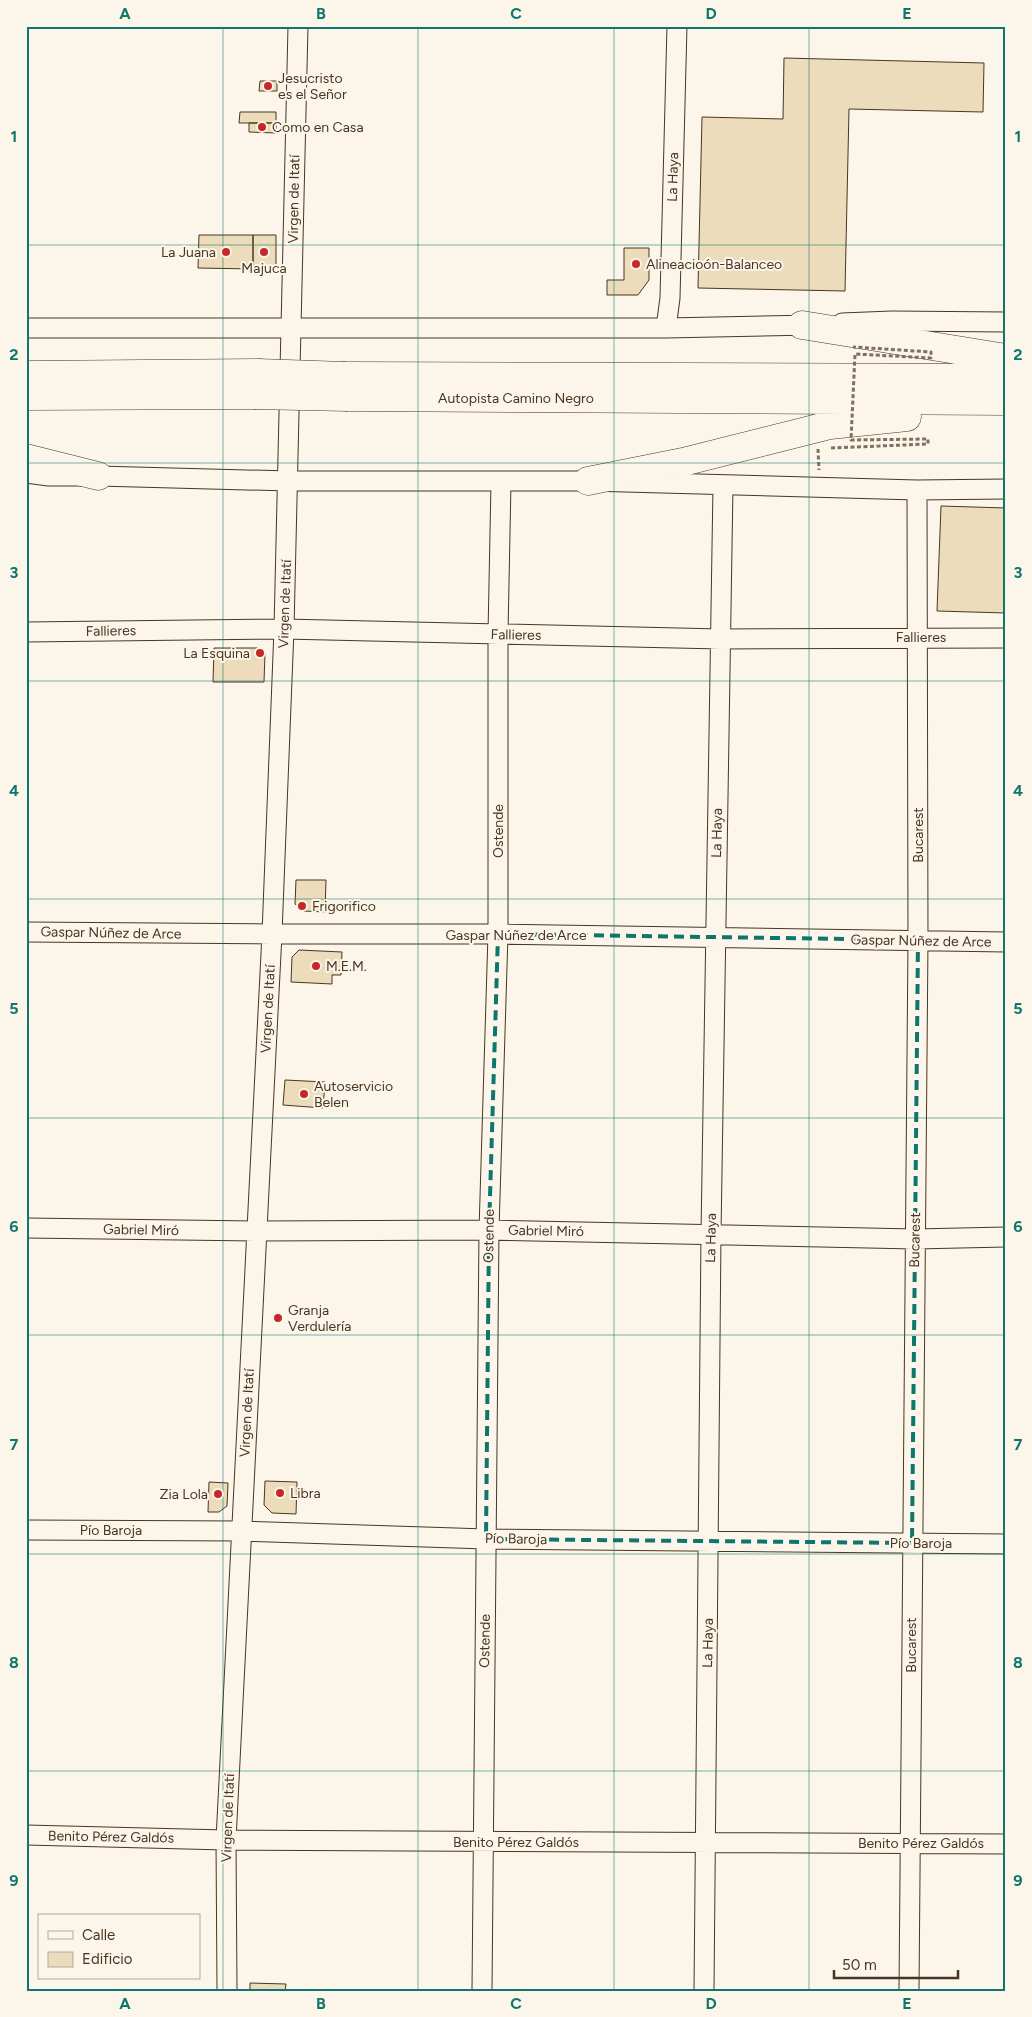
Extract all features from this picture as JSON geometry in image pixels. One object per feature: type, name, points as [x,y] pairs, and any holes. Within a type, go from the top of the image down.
[{"type":"highway","points":[[802,325],[1006,358]]},
{"type":"highway","name":"Autopista Camino Negro","points":[[26,375],[256,384],[1006,401]]},
{"type":"highway","name":"Autopista Camino Negro","points":[[346,386],[1006,378]]},
{"type":"highway","name":"Autopista Camino Negro","points":[[26,396],[256,384]]},
{"type":"highway","points":[[588,481],[683,462],[830,426],[876,419],[1006,408]]},
{"type":"highway","points":[[26,458],[98,476]]},
{"type":"street","name":"Virgen de Itatí","points":[[227,1991],[226,1840],[272,934],[284,629],[289,482],[298,26]]},
{"type":"street","name":"La Haya","points":[[666,328],[670,298],[677,26]]},
{"type":"street","points":[[26,328],[666,328],[892,321],[1006,322]]},
{"type":"street","points":[[26,473],[49,476],[289,482],[588,481],[917,490],[1006,490]]},
{"type":"street","name":"Ostende","points":[[482,1991],[489,1230],[498,934],[498,634],[501,482]]},
{"type":"street","name":"La Haya","points":[[704,1991],[710,1541],[711,1234],[723,485]]},
{"type":"street","name":"Bucarest","points":[[909,1991],[918,940],[919,637],[917,490]]},
{"type":"street","name":"Fallieres","points":[[26,632],[284,629],[721,639],[1006,638]]},
{"type":"street","name":"Gaspar Núñez de Arce","points":[[26,932],[498,934],[1006,942]]},
{"type":"street","name":"Gabriel Miró","points":[[26,1228],[257,1231],[489,1230],[915,1239],[1006,1238]]},
{"type":"street","name":"Pío Baroja","points":[[26,1530],[241,1531],[486,1539],[1006,1544]]},
{"type":"street","name":"Benito Pérez Galdós","points":[[26,1836],[226,1840],[1006,1844]]},
{"type":"path","points":[[820,486],[818,448],[928,444],[928,439],[851,440],[854,354],[932,358],[931,352],[853,347]]},
{"type":"highlighted area","points":[[498,934],[918,940],[912,1543],[486,1539],[489,1230]]},
{"type":"building","points":[[784,58],[984,63],[983,112],[849,109],[845,291],[698,288],[702,117],[783,119]]},
{"type":"building","name":"Jesucristo es el Señor","points":[[260,81],[277,81],[277,91],[259,91]]},
{"type":"building","points":[[240,112],[276,112],[276,123],[239,123]]},
{"type":"building","name":"Como en Casa","points":[[249,123],[276,123],[276,133],[249,132]]},
{"type":"building","name":"La Juana","points":[[199,235],[253,235],[253,269],[198,268]]},
{"type":"building","name":"Majuca","points":[[253,235],[276,235],[276,269],[253,269]]},
{"type":"building","name":"Alineacioón-Balanceo","points":[[624,248],[649,248],[649,280],[638,295],[607,295],[607,280],[624,280]]},
{"type":"building","points":[[941,506],[1006,508],[1006,613],[937,611]]},
{"type":"building","points":[[214,648],[257,648],[265,653],[264,682],[213,682]]},
{"type":"building","points":[[296,880],[326,880],[325,912],[304,911],[295,904]]},
{"type":"building","name":"M.E.M.","points":[[299,950],[342,952],[341,975],[332,975],[332,984],[291,982],[292,957]]},
{"type":"building","name":"Autoservicio Belen","points":[[285,1080],[325,1082],[323,1108],[283,1105]]},
{"type":"building","name":"Libra","points":[[265,1481],[297,1482],[296,1514],[272,1513],[264,1505]]},
{"type":"building","name":"Zia Lola","points":[[209,1482],[228,1483],[227,1506],[219,1512],[208,1512]]},
{"type":"building","points":[[250,1983],[286,1984],[285,1991],[250,1991]]},
{"type":"place","name":"Jesucristo es el Señor","points":[[268,86]]},
{"type":"place","name":"Como en Casa","points":[[262,127]]},
{"type":"place","name":"La Juana","points":[[226,252]]},
{"type":"place","name":"Majuca","points":[[264,252]]},
{"type":"place","name":"Alineacioón-Balanceo","points":[[636,264]]},
{"type":"place","name":"La Esquina","points":[[260,653]]},
{"type":"place","name":"Frigorifico","points":[[302,906]]},
{"type":"place","name":"M.E.M.","points":[[316,966]]},
{"type":"place","name":"Autoservicio Belen","points":[[304,1094]]},
{"type":"place","name":"Granja Verdulería","points":[[278,1318]]},
{"type":"place","name":"Libra","points":[[280,1493]]},
{"type":"place","name":"Zia Lola","points":[[218,1494]]}]
